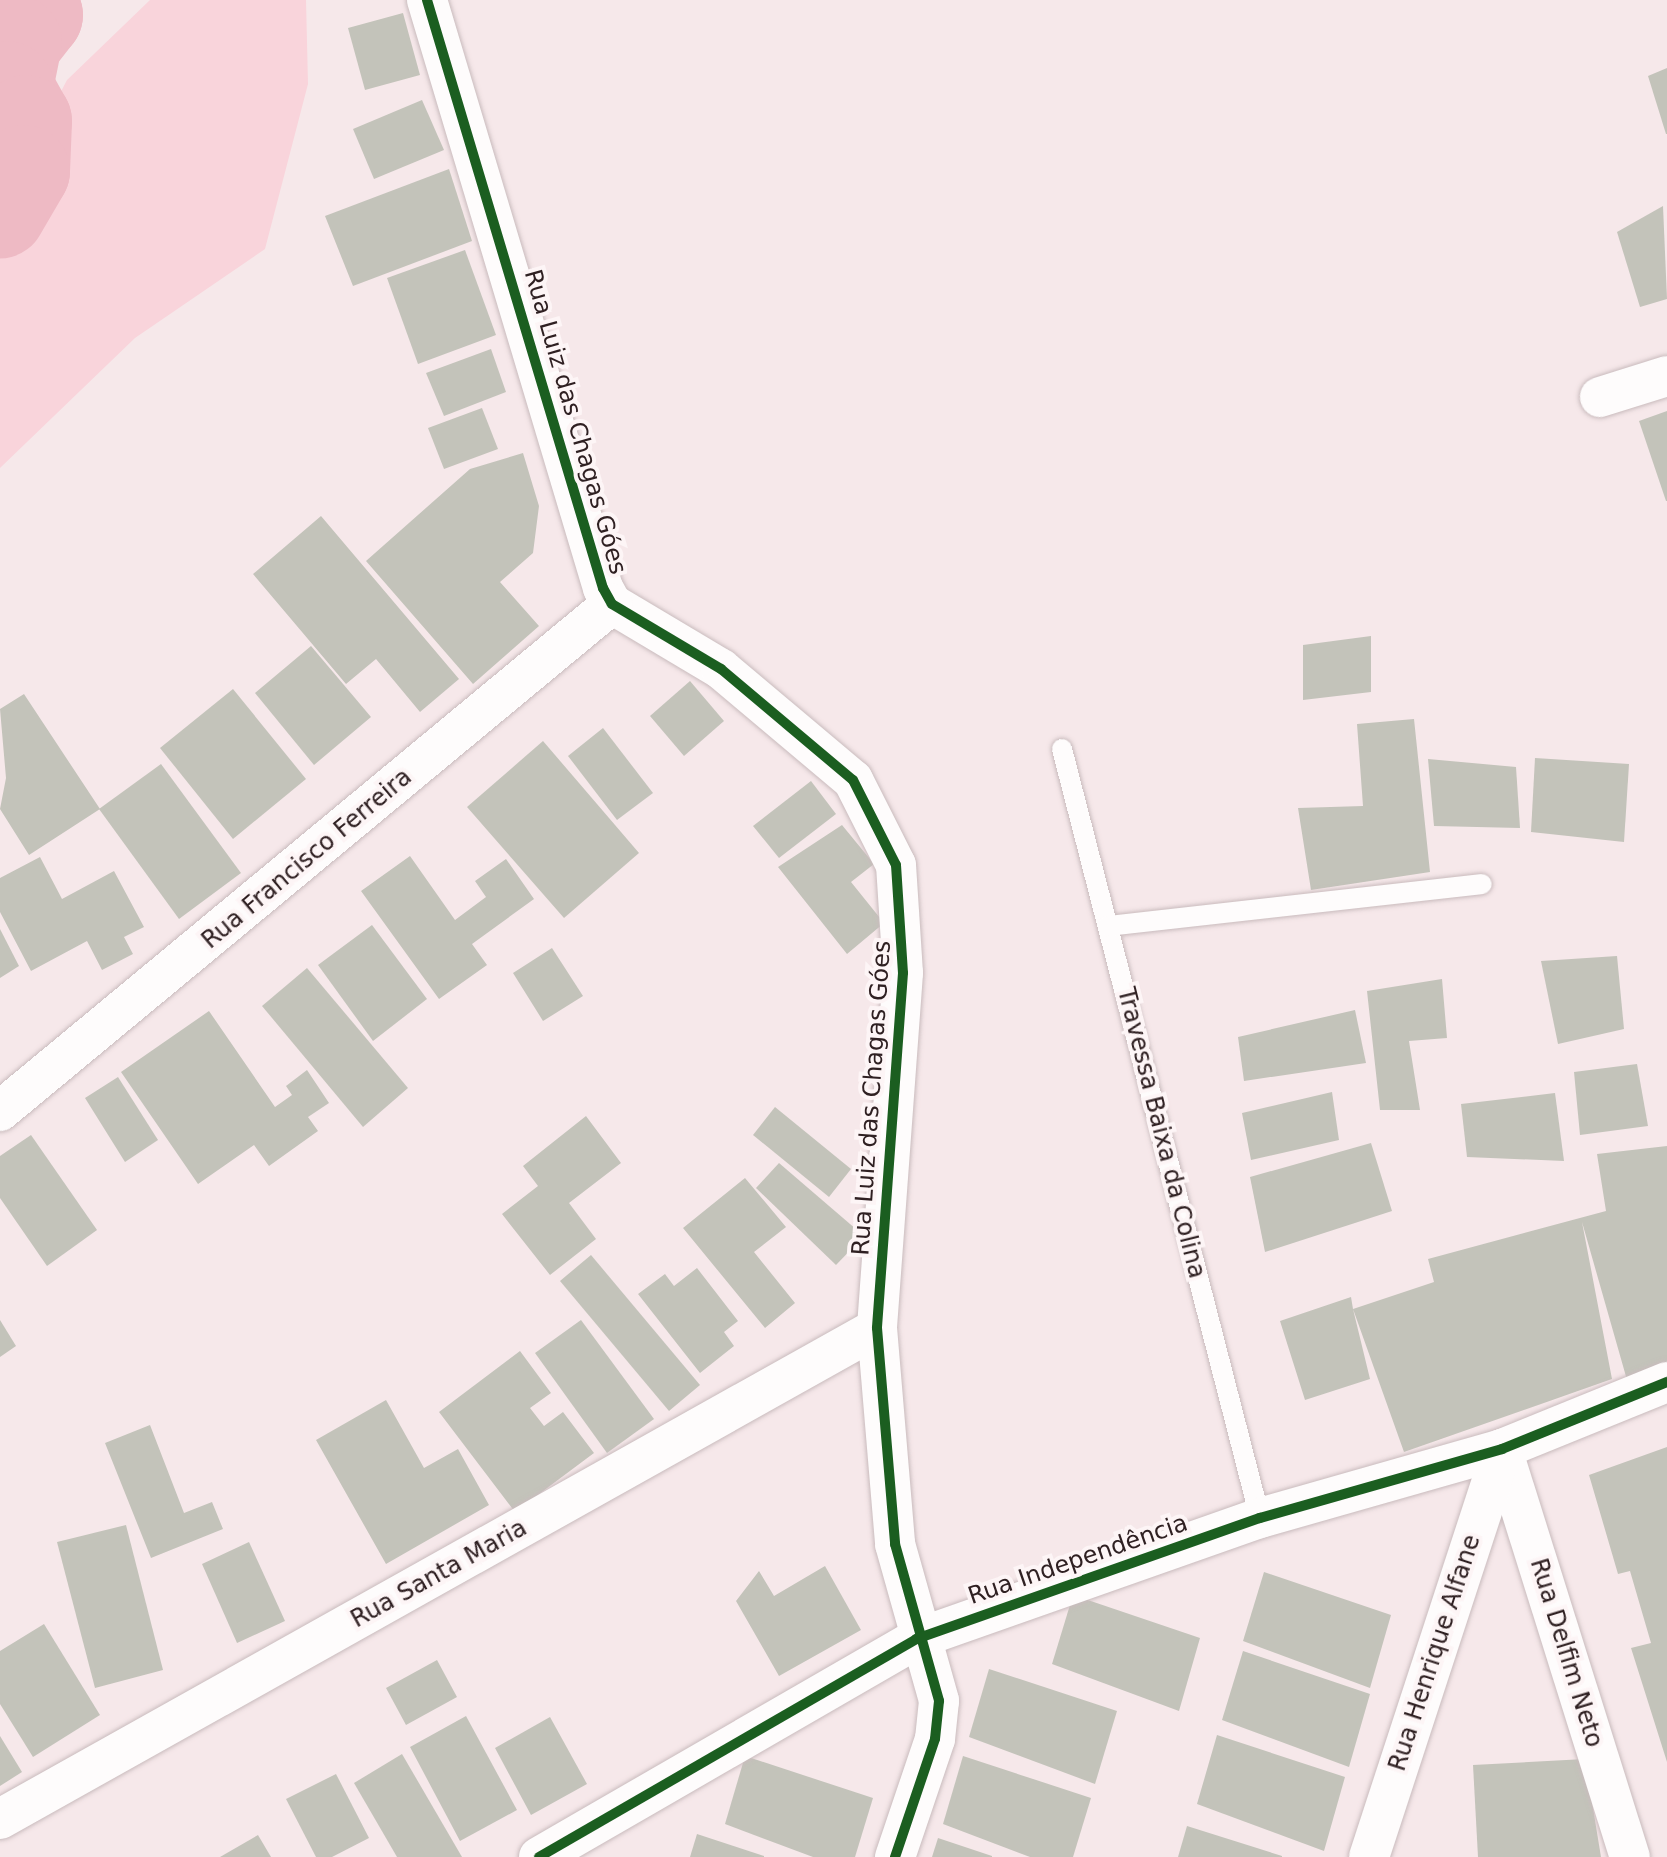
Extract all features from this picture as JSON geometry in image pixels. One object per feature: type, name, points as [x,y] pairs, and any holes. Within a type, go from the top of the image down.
[{"type":"street","name":"Rua Luiz das Chagas Góes","points":[[427,0],[612,604],[721,669],[853,780],[884,830],[902,908],[903,973],[877,1328],[895,1544],[916,1639],[936,1680],[935,1739],[895,1857]]},
{"type":"street","points":[[1600,397],[1667,376]]},
{"type":"street","name":"Rua Francisco Ferreira","points":[[0,1111],[612,604]]},
{"type":"street","name":"Rua Santa Maria","points":[[0,1819],[877,1328]]},
{"type":"street","name":"Rua Independência","points":[[539,1857],[916,1639],[1260,1518],[1502,1449],[1667,1382]]},
{"type":"street","name":"Rua Henrique Alfane","points":[[1369,1857],[1502,1449]]},
{"type":"street","name":"Rua Delfim Neto","points":[[1502,1449],[1630,1857]]},
{"type":"lane","name":"Travessa Baixa da Colina","points":[[1062,749],[1260,1518]]},
{"type":"lane","points":[[1108,926],[1482,884]]},
{"type":"shaded area","points":[[0,0],[58,0],[52,17],[0,73]]},
{"type":"shaded area","points":[[150,0],[306,0],[308,84],[265,249],[135,338],[0,468],[0,250],[40,132],[67,80]]},
{"type":"building","points":[[403,13],[420,75],[365,90],[348,28]]},
{"type":"building","points":[[1667,68],[1667,134],[1666,134],[1648,76]]},
{"type":"building","points":[[422,100],[444,150],[374,179],[353,129]]},
{"type":"building","points":[[449,169],[472,241],[353,286],[325,216]]},
{"type":"building","points":[[1663,206],[1667,299],[1640,307],[1617,232]]},
{"type":"building","points":[[465,250],[496,335],[418,364],[387,278]]},
{"type":"building","points":[[491,349],[506,392],[444,416],[426,373]]},
{"type":"building","points":[[482,408],[498,449],[444,469],[428,428]]},
{"type":"building","points":[[1667,411],[1667,501],[1666,501],[1639,421]]},
{"type":"building","points":[[523,453],[539,506],[533,553],[500,582],[539,626],[473,684],[366,561],[470,469]]},
{"type":"building","points":[[321,516],[459,679],[420,712],[376,659],[346,684],[253,574]]},
{"type":"building","points":[[1371,636],[1371,692],[1303,700],[1303,645]]},
{"type":"building","points":[[311,646],[371,717],[314,765],[255,693]]},
{"type":"building","points":[[690,681],[724,721],[684,756],[650,716]]},
{"type":"building","points":[[233,689],[306,779],[233,839],[160,748]]},
{"type":"building","points":[[24,694],[100,809],[29,855],[0,809],[6,778],[0,709]]},
{"type":"building","points":[[1414,719],[1430,872],[1311,890],[1298,808],[1363,806],[1357,724]]},
{"type":"building","points":[[603,728],[653,793],[617,820],[568,756]]},
{"type":"building","points":[[543,741],[639,853],[564,918],[467,807]]},
{"type":"building","points":[[1535,758],[1629,764],[1624,842],[1531,832]]},
{"type":"building","points":[[1428,759],[1516,767],[1520,828],[1434,826]]},
{"type":"building","points":[[161,764],[241,873],[179,919],[99,809]]},
{"type":"building","points":[[811,781],[836,814],[779,858],[753,826]]},
{"type":"building","points":[[842,825],[874,864],[851,882],[884,923],[847,954],[778,867]]},
{"type":"building","points":[[410,856],[455,920],[486,897],[475,881],[506,859],[534,899],[472,944],[487,965],[439,999],[361,891]]},
{"type":"building","points":[[40,857],[62,899],[114,871],[144,927],[124,937],[133,954],[102,970],[87,941],[31,971],[0,912],[0,878]]},
{"type":"building","points":[[372,925],[427,999],[373,1041],[318,965]]},
{"type":"building","points":[[0,929],[19,966],[0,978]]},
{"type":"building","points":[[552,948],[583,996],[543,1021],[513,973]]},
{"type":"building","points":[[1617,956],[1624,1029],[1558,1044],[1541,961]]},
{"type":"building","points":[[307,968],[408,1088],[363,1127],[262,1006]]},
{"type":"building","points":[[1442,979],[1447,1038],[1409,1041],[1420,1110],[1380,1110],[1367,991]]},
{"type":"building","points":[[1355,1010],[1366,1063],[1244,1081],[1238,1037]]},
{"type":"building","points":[[209,1011],[275,1107],[292,1095],[286,1086],[307,1070],[329,1103],[308,1117],[318,1131],[269,1166],[254,1145],[198,1184],[121,1072]]},
{"type":"building","points":[[1637,1064],[1648,1126],[1580,1135],[1574,1072]]},
{"type":"building","points":[[118,1077],[158,1140],[125,1162],[85,1098]]},
{"type":"building","points":[[1332,1092],[1339,1140],[1251,1160],[1242,1113]]},
{"type":"building","points":[[1555,1093],[1564,1161],[1467,1157],[1461,1104]]},
{"type":"building","points":[[775,1107],[851,1169],[829,1197],[753,1135]]},
{"type":"building","points":[[586,1116],[621,1163],[569,1203],[596,1239],[550,1275],[502,1214],[538,1186],[523,1166]]},
{"type":"building","points":[[31,1135],[97,1230],[47,1266],[0,1198],[0,1156]]},
{"type":"building","points":[[1371,1143],[1392,1211],[1265,1252],[1250,1177]]},
{"type":"building","points":[[1667,1146],[1667,1363],[1627,1380],[1582,1222],[1612,1379],[1404,1452],[1353,1309],[1434,1282],[1428,1259],[1606,1211],[1597,1154]]},
{"type":"building","points":[[779,1163],[864,1236],[836,1265],[756,1188]]},
{"type":"building","points":[[745,1178],[786,1227],[754,1252],[795,1303],[765,1328],[683,1228]]},
{"type":"building","points":[[591,1255],[700,1385],[669,1411],[560,1281]]},
{"type":"building","points":[[697,1268],[738,1321],[724,1332],[734,1346],[700,1373],[638,1294],[665,1274],[674,1286]]},
{"type":"building","points":[[1351,1297],[1370,1379],[1305,1400],[1280,1321]]},
{"type":"building","points":[[0,1320],[16,1346],[0,1357]]},
{"type":"building","points":[[581,1320],[654,1419],[607,1453],[535,1353]]},
{"type":"building","points":[[520,1351],[551,1393],[530,1408],[544,1426],[563,1412],[594,1453],[515,1512],[439,1412]]},
{"type":"building","points":[[386,1400],[424,1468],[458,1449],[489,1505],[386,1564],[316,1440]]},
{"type":"building","points":[[150,1425],[184,1513],[212,1502],[223,1529],[151,1558],[105,1443]]},
{"type":"building","points":[[1667,1447],[1667,1762],[1631,1648],[1651,1643],[1630,1571],[1618,1574],[1589,1475]]},
{"type":"building","points":[[126,1525],[163,1670],[95,1688],[57,1542]]},
{"type":"building","points":[[249,1542],[285,1621],[237,1643],[202,1564]]},
{"type":"building","points":[[825,1566],[861,1630],[779,1676],[736,1601],[759,1571],[774,1596]]},
{"type":"building","points":[[1264,1572],[1391,1615],[1370,1688],[1243,1641]]},
{"type":"building","points":[[1073,1595],[1200,1638],[1179,1711],[1052,1664]]},
{"type":"building","points":[[44,1624],[100,1715],[33,1757],[0,1704],[0,1651]]},
{"type":"building","points":[[1243,1651],[1370,1694],[1349,1767],[1222,1720]]},
{"type":"building","points":[[437,1660],[457,1697],[406,1725],[386,1688]]},
{"type":"building","points":[[989,1669],[1117,1711],[1095,1784],[969,1737]]},
{"type":"building","points":[[466,1716],[517,1810],[460,1841],[410,1747]]},
{"type":"building","points":[[550,1717],[587,1784],[531,1815],[495,1748]]},
{"type":"building","points":[[1217,1735],[1345,1777],[1324,1851],[1197,1804]]},
{"type":"building","points":[[0,1736],[22,1772],[0,1786]]},
{"type":"building","points":[[402,1754],[462,1857],[397,1857],[354,1783]]},
{"type":"building","points":[[745,1756],[873,1798],[855,1857],[813,1857],[725,1824]]},
{"type":"building","points":[[963,1756],[1091,1798],[1073,1857],[1030,1857],[943,1824]]},
{"type":"building","points":[[1585,1759],[1601,1857],[1478,1857],[1473,1765]]},
{"type":"building","points":[[336,1774],[369,1838],[332,1857],[316,1857],[286,1799]]},
{"type":"building","points":[[1187,1826],[1282,1856],[1282,1857],[1178,1857]]},
{"type":"building","points":[[697,1834],[764,1856],[764,1857],[690,1857]]},
{"type":"building","points":[[258,1835],[271,1857],[220,1857]]},
{"type":"building","points":[[938,1838],[992,1856],[992,1857],[932,1857]]},
{"type":"waterway","points":[[0,6],[37,15],[16,42],[7,87],[26,121],[24,171],[0,212]]},
{"type":"cycle path","points":[[427,0],[603,588],[612,604],[721,669],[853,780],[896,865],[903,973],[877,1328],[895,1544],[939,1701],[935,1739],[895,1857]]},
{"type":"cycle path","points":[[539,1857],[916,1639],[1260,1518],[1502,1449],[1667,1382]]}]
